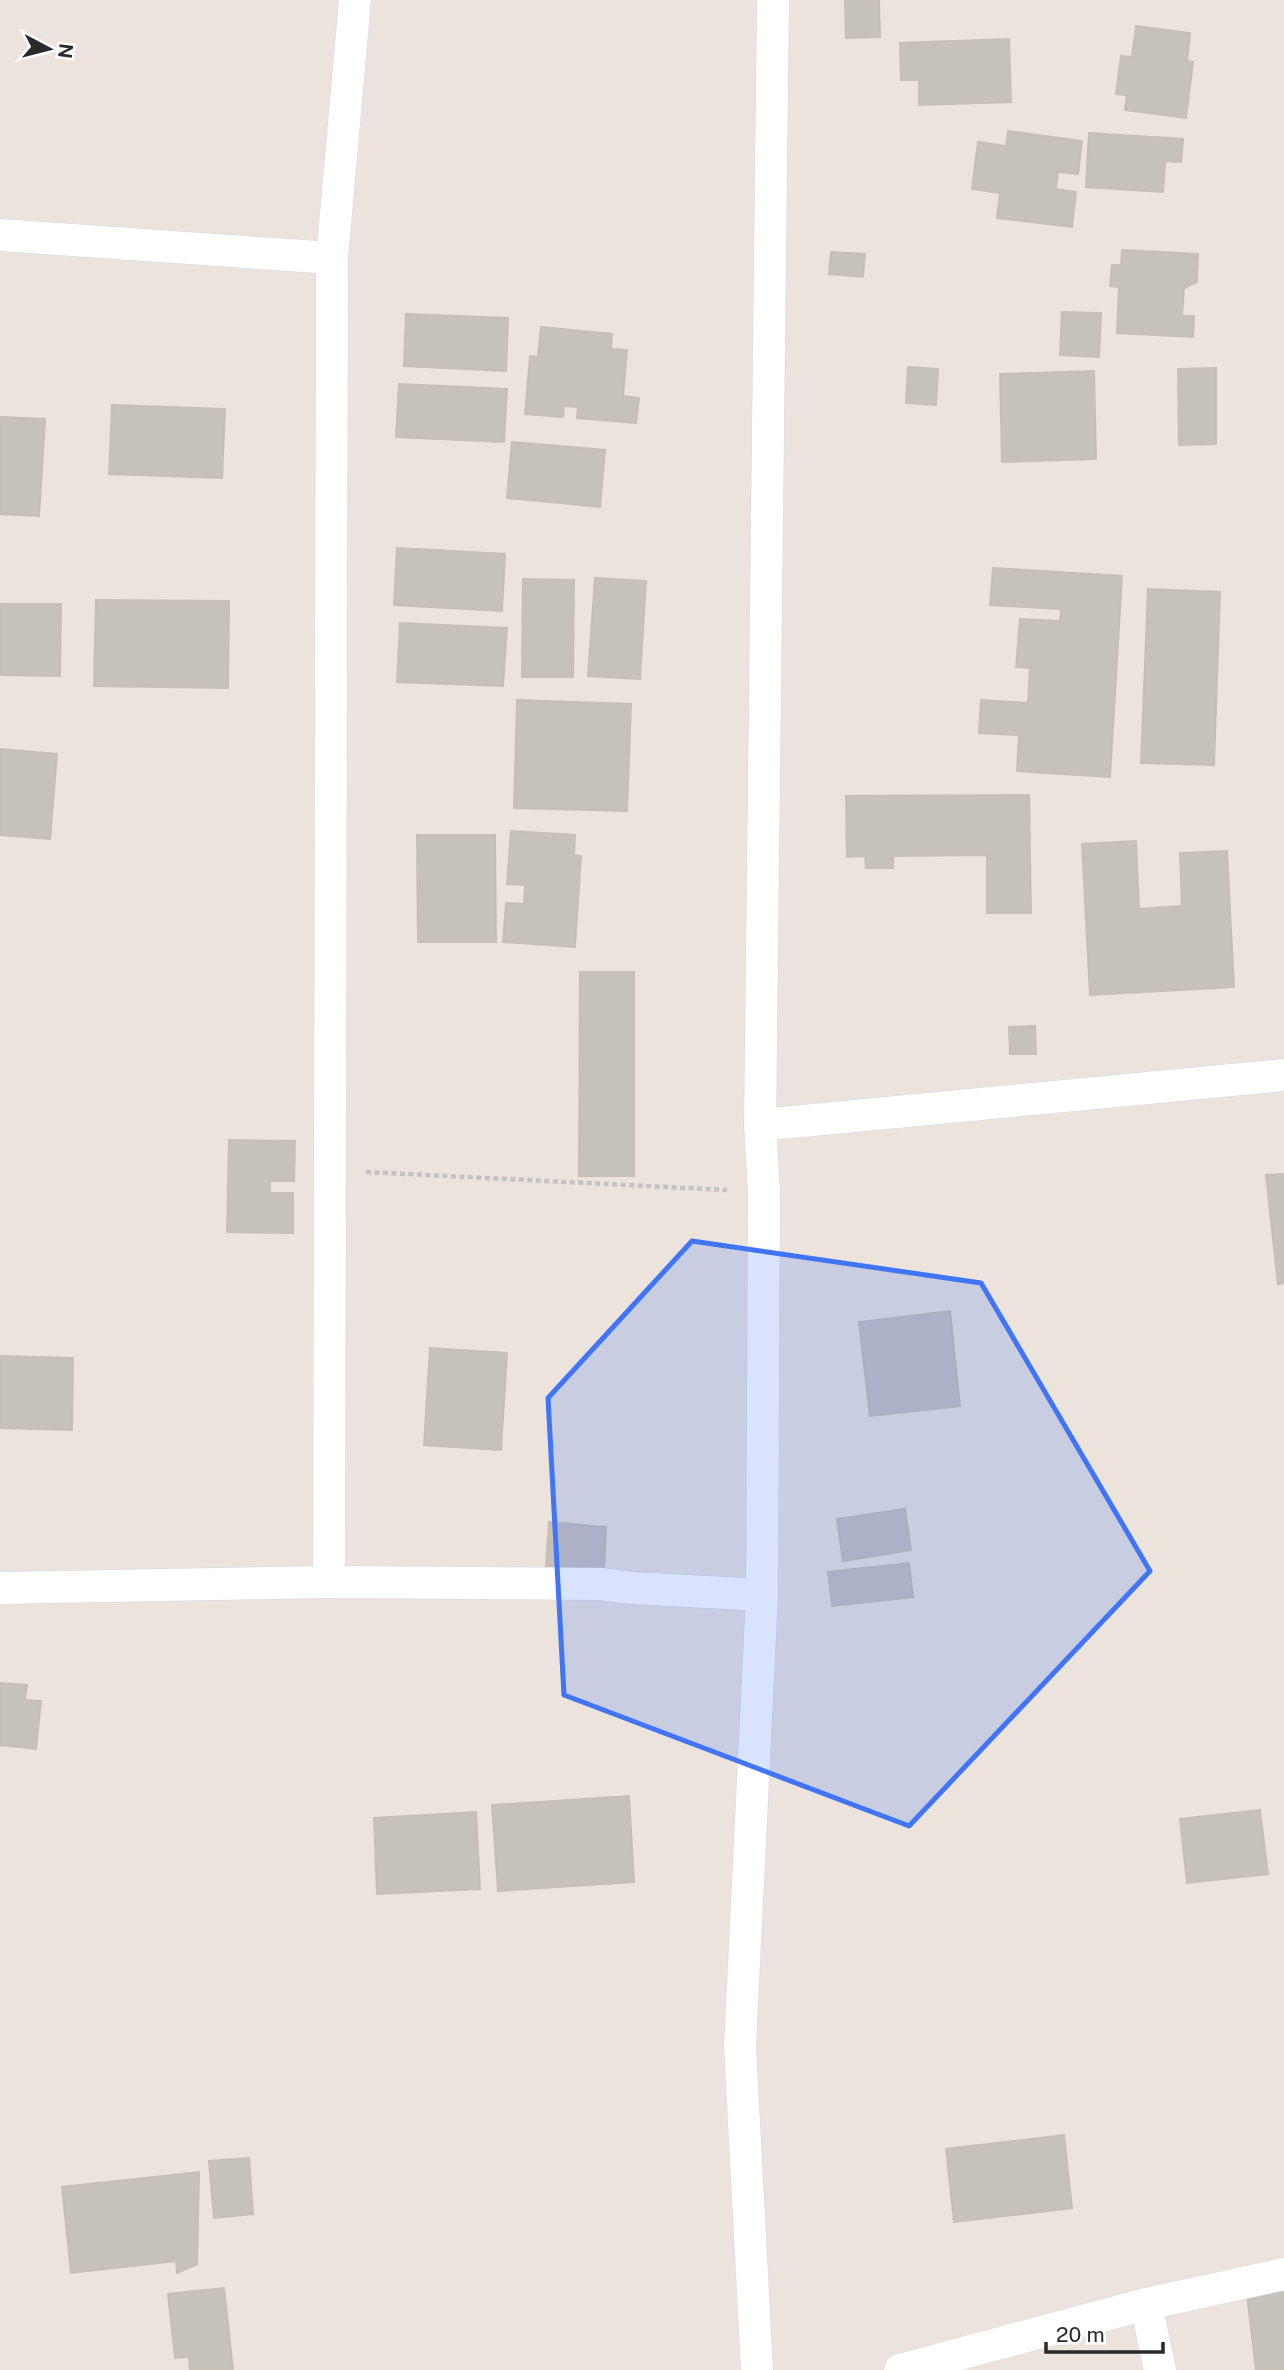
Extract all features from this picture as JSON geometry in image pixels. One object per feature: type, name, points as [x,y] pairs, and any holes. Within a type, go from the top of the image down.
[{"type":"street","points":[[329,1582],[332,258],[355,0]]},
{"type":"street","points":[[757,2370],[740,2046],[762,1595],[764,1192],[760,1125],[773,0]]},
{"type":"street","points":[[0,235],[332,258]]},
{"type":"street","points":[[760,1125],[1284,1075]]},
{"type":"street","points":[[0,1588],[329,1582],[600,1584],[762,1595]]},
{"type":"street","points":[[901,2370],[1146,2304],[1284,2274]]},
{"type":"street","points":[[1146,2304],[1160,2370]]},
{"type":"path","points":[[330,1170],[764,1192]]},
{"type":"highlighted area","points":[[692,1241],[981,1283],[1150,1571],[909,1826],[564,1695],[548,1398]]},
{"type":"building","points":[[845,0],[879,0],[880,37],[846,38]]},
{"type":"building","points":[[1136,26],[1190,33],[1187,61],[1193,62],[1186,118],[1125,110],[1127,95],[1116,94],[1121,56],[1132,57]]},
{"type":"building","points":[[1009,39],[1011,102],[919,105],[919,80],[901,80],[900,43]]},
{"type":"building","points":[[1008,131],[1082,141],[1078,174],[1058,172],[1056,189],[1076,192],[1072,227],[997,218],[1000,193],[972,189],[978,142],[1006,146]]},
{"type":"building","points":[[1089,133],[1183,139],[1181,162],[1165,161],[1163,192],[1086,187]]},
{"type":"building","points":[[1122,250],[1198,254],[1197,282],[1184,288],[1182,316],[1194,316],[1193,337],[1117,333],[1119,287],[1110,286],[1112,265],[1121,265]]},
{"type":"building","points":[[831,252],[865,254],[863,277],[829,274]]},
{"type":"building","points":[[1062,312],[1101,313],[1099,357],[1060,355]]},
{"type":"building","points":[[406,314],[508,318],[506,371],[404,366]]},
{"type":"building","points":[[541,327],[612,334],[611,349],[627,350],[623,396],[639,398],[636,423],[577,418],[578,407],[564,406],[563,417],[525,414],[530,356],[538,357]]},
{"type":"building","points":[[908,367],[938,369],[936,405],[906,403]]},
{"type":"building","points":[[1216,368],[1216,444],[1179,445],[1178,369]]},
{"type":"building","points":[[1094,371],[1096,459],[1002,462],[1000,374]]},
{"type":"building","points":[[399,384],[507,389],[504,442],[396,437]]},
{"type":"building","points":[[112,405],[225,409],[222,478],[109,474]]},
{"type":"building","points":[[0,417],[45,419],[39,516],[0,514]]},
{"type":"building","points":[[512,442],[605,450],[600,507],[507,498]]},
{"type":"building","points":[[397,548],[505,554],[502,611],[394,605]]},
{"type":"building","points":[[993,568],[1122,576],[1110,777],[1017,771],[1019,735],[979,733],[981,700],[1028,703],[1030,668],[1016,667],[1020,619],[1060,621],[1061,609],[990,605]]},
{"type":"building","points":[[595,578],[646,581],[640,679],[588,676]]},
{"type":"building","points":[[523,579],[574,580],[573,677],[522,677]]},
{"type":"building","points":[[1148,589],[1220,592],[1214,765],[1141,763]]},
{"type":"building","points":[[96,600],[229,601],[228,688],[94,686]]},
{"type":"building","points":[[0,604],[61,604],[60,676],[0,675]]},
{"type":"building","points":[[400,623],[507,628],[503,686],[397,682]]},
{"type":"building","points":[[517,700],[631,704],[627,811],[514,808]]},
{"type":"building","points":[[0,749],[57,754],[50,839],[0,835]]},
{"type":"building","points":[[1029,795],[1031,913],[987,913],[987,855],[893,856],[893,868],[866,868],[865,856],[847,857],[846,796]]},
{"type":"building","points":[[511,831],[575,835],[574,855],[581,856],[575,947],[503,942],[506,903],[524,904],[525,885],[507,884]]},
{"type":"building","points":[[417,835],[495,835],[496,942],[418,942]]},
{"type":"building","points":[[1136,841],[1139,909],[1182,906],[1180,853],[1227,851],[1234,987],[1090,995],[1082,844]]},
{"type":"building","points":[[580,972],[634,972],[634,1176],[579,1176]]},
{"type":"building","points":[[1035,1026],[1036,1054],[1010,1054],[1009,1027]]},
{"type":"building","points":[[229,1140],[295,1141],[294,1181],[270,1181],[270,1193],[293,1193],[293,1233],[227,1232]]},
{"type":"building","points":[[1284,1174],[1284,1283],[1278,1284],[1266,1175]]},
{"type":"building","points":[[950,1311],[960,1406],[870,1416],[859,1322]]},
{"type":"building","points":[[430,1348],[507,1353],[501,1450],[424,1445]]},
{"type":"building","points":[[0,1356],[73,1358],[72,1430],[0,1428]]},
{"type":"building","points":[[905,1509],[911,1550],[843,1561],[837,1519]]},
{"type":"building","points":[[549,1522],[606,1527],[604,1569],[546,1566]]},
{"type":"building","points":[[909,1563],[913,1597],[832,1606],[828,1572]]},
{"type":"building","points":[[0,1683],[27,1685],[25,1700],[41,1701],[36,1749],[0,1745]]},
{"type":"building","points":[[629,1796],[634,1882],[498,1891],[492,1805]]},
{"type":"building","points":[[1260,1810],[1268,1874],[1187,1883],[1180,1819]]},
{"type":"building","points":[[476,1812],[480,1889],[377,1894],[374,1818]]},
{"type":"building","points":[[1064,2135],[1072,2208],[954,2222],[946,2149]]},
{"type":"building","points":[[249,2158],[253,2214],[214,2218],[209,2161]]},
{"type":"building","points":[[199,2172],[197,2264],[177,2273],[176,2261],[71,2273],[62,2187]]},
{"type":"building","points":[[1284,2282],[1284,2370],[1256,2370],[1246,2286]]},
{"type":"building","points":[[224,2288],[233,2370],[190,2370],[189,2357],[175,2358],[168,2294]]}]
